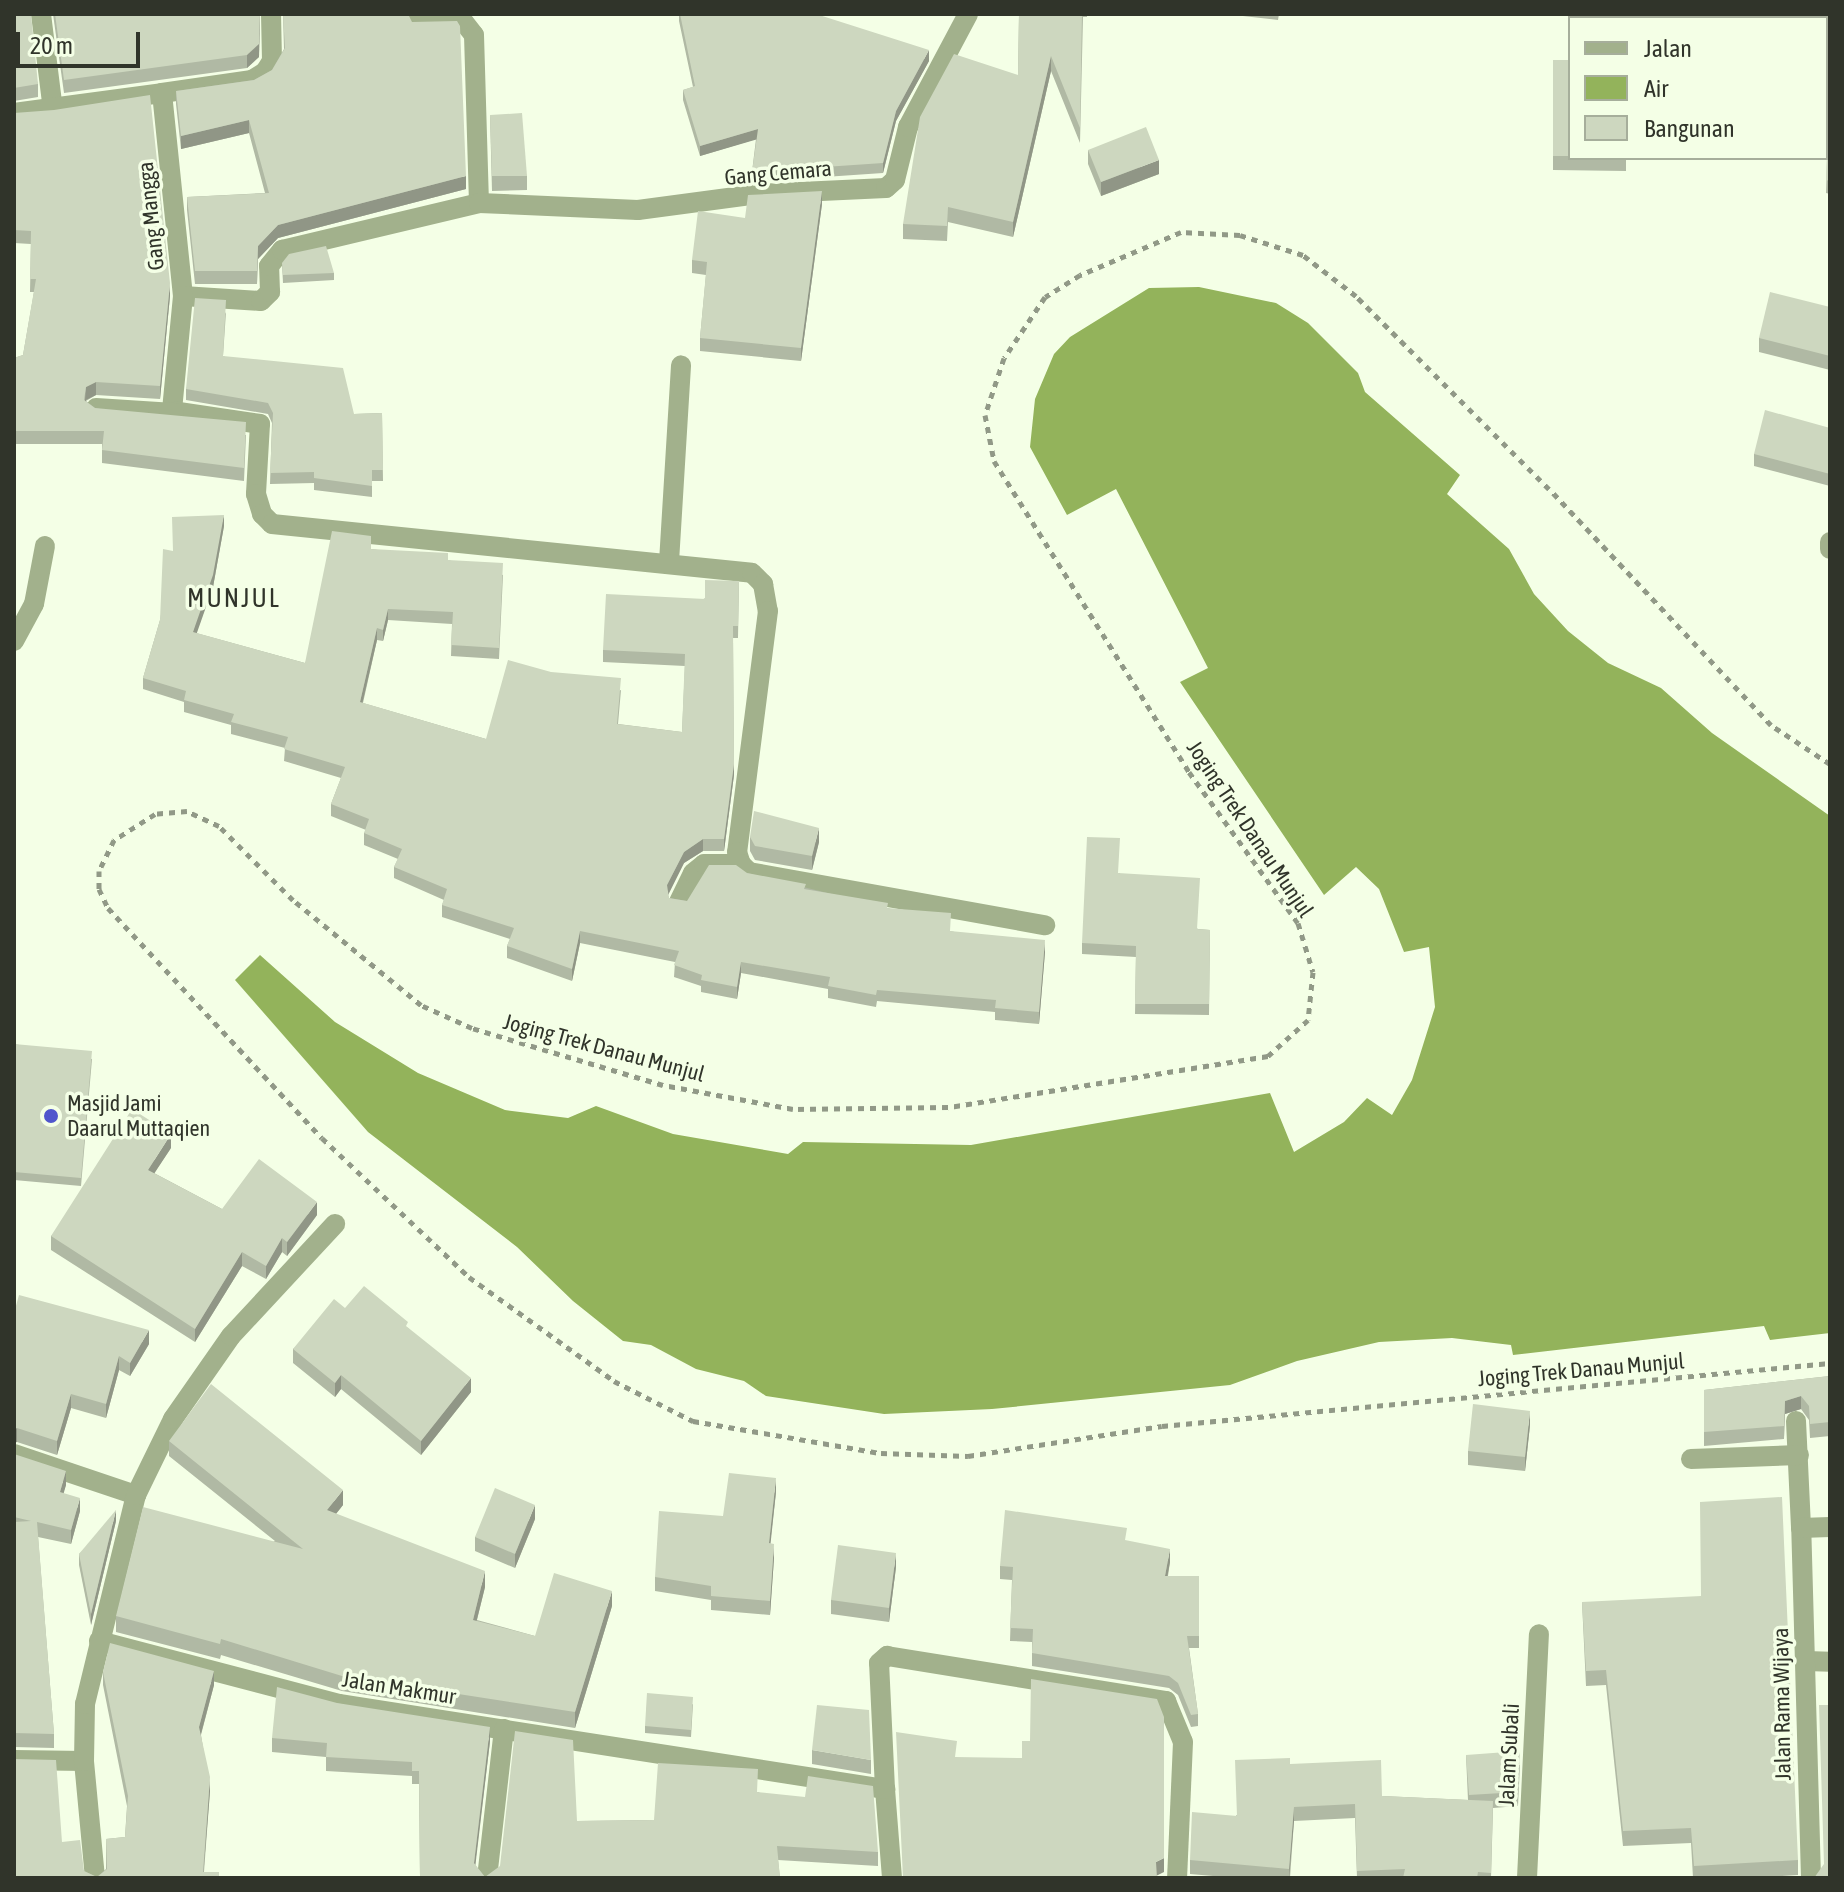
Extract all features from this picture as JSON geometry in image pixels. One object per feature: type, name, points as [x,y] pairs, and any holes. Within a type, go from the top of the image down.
[{"type":"street","points":[[41,14],[53,110]]},
{"type":"street","points":[[14,113],[252,80],[265,72],[272,61],[271,14]]},
{"type":"street","points":[[413,14],[418,23],[463,21],[474,35],[479,203]]},
{"type":"street","name":"Gang Cemara","points":[[479,203],[638,210],[758,194],[886,188],[895,180],[908,127],[968,14]]},
{"type":"street","name":"Gang Mangga","points":[[162,93],[183,296],[261,301],[270,292],[269,266],[282,250],[479,203]]},
{"type":"street","points":[[174,413],[183,296]]},
{"type":"street","points":[[669,562],[681,365]]},
{"type":"street","points":[[96,408],[174,413],[260,424],[256,494],[262,514],[272,524],[669,562],[752,573],[768,595],[737,852],[741,864],[749,872],[1045,925]]},
{"type":"street","points":[[1830,542],[1830,549]]},
{"type":"street","points":[[14,641],[34,604],[45,546]]},
{"type":"street","points":[[679,902],[704,864],[741,864]]},
{"type":"street","points":[[95,1878],[84,1761],[85,1704],[136,1495],[173,1419],[231,1336],[335,1224]]},
{"type":"street","name":"Jalan Rama Wijaya","points":[[1796,1421],[1811,1878]]},
{"type":"street","points":[[14,1454],[136,1495]]},
{"type":"street","points":[[1691,1459],[1799,1455]]},
{"type":"street","points":[[1801,1528],[1830,1527]]},
{"type":"street","name":"Jalam Subali","points":[[1527,1878],[1539,1634]]},
{"type":"street","name":"Jalan Makmur","points":[[99,1641],[339,1704],[885,1789]]},
{"type":"street","points":[[892,1878],[879,1663],[887,1656],[1166,1701],[1183,1742],[1177,1878]]},
{"type":"street","points":[[1806,1661],[1830,1662]]},
{"type":"street","points":[[487,1878],[504,1729]]},
{"type":"street","points":[[14,1760],[84,1761]]},
{"type":"path","name":"Joging Trek Danau Munjul","points":[[1830,764],[1771,725],[1549,489],[1356,296],[1303,255],[1240,235],[1181,232],[1080,275],[1045,297],[1004,358],[985,415],[994,461],[1189,772],[1298,923],[1313,972],[1308,1020],[1268,1056],[948,1107],[793,1109],[663,1085],[472,1028],[421,1005],[293,900],[219,826],[187,811],[155,814],[114,840],[99,880],[108,908],[322,1138],[469,1277],[614,1381],[693,1421],[881,1453],[968,1456],[1162,1426],[1830,1363]]},
{"type":"water","points":[[1199,287],[1276,303],[1308,323],[1358,373],[1365,392],[1460,475],[1447,494],[1509,549],[1534,594],[1568,631],[1608,663],[1661,688],[1712,733],[1830,816],[1830,1333],[1770,1340],[1764,1326],[1513,1355],[1511,1345],[1452,1338],[1379,1342],[1297,1361],[1230,1385],[992,1409],[884,1414],[766,1396],[744,1381],[696,1369],[651,1345],[623,1341],[573,1301],[517,1247],[368,1132],[235,980],[260,955],[335,1022],[418,1073],[505,1110],[568,1118],[596,1106],[673,1134],[788,1154],[803,1142],[971,1145],[1270,1093],[1294,1152],[1344,1122],[1367,1098],[1392,1115],[1412,1080],[1435,1007],[1429,947],[1404,952],[1379,889],[1356,867],[1324,895],[1180,682],[1208,668],[1116,489],[1067,515],[1030,447],[1035,399],[1054,354],[1070,337],[1149,288]]},
{"type":"building","points":[[14,14],[31,14],[38,84],[14,88]]},
{"type":"building","points":[[55,14],[260,14],[259,44],[247,55],[64,80]]},
{"type":"building","points":[[283,14],[408,14],[412,22],[457,21],[460,26],[466,176],[278,225],[258,246],[257,271],[195,271],[187,197],[269,193],[249,120],[181,136],[176,91],[254,80],[272,70],[285,48]]},
{"type":"building","points":[[680,14],[816,14],[929,50],[896,111],[883,163],[752,172],[758,129],[700,146],[683,90],[695,86]]},
{"type":"building","points":[[1019,14],[1082,14],[1080,128],[1051,56],[1013,222],[948,207],[947,226],[903,224],[920,117],[954,54],[1018,75]]},
{"type":"building","points":[[1666,14],[1726,14],[1726,16]]},
{"type":"building","points":[[1830,14],[1830,51],[1828,16],[1796,16]]},
{"type":"building","points":[[1830,51],[1830,181],[1826,180]]},
{"type":"building","points":[[1553,60],[1568,60],[1568,156],[1553,156]]},
{"type":"building","points":[[150,95],[170,283],[160,386],[96,382],[86,387],[84,400],[95,408],[246,422],[244,468],[102,450],[104,431],[14,431],[14,358],[23,355],[36,279],[30,279],[31,231],[14,230],[14,113]]},
{"type":"building","points":[[522,113],[527,176],[492,176],[490,115]]},
{"type":"building","points":[[1146,127],[1159,160],[1101,182],[1088,150]]},
{"type":"building","points":[[822,191],[801,348],[700,338],[707,262],[692,260],[698,211],[745,218],[748,195]]},
{"type":"building","points":[[326,246],[334,273],[283,275],[282,263],[289,254]]},
{"type":"building","points":[[1770,292],[1830,307],[1830,356],[1759,338]]},
{"type":"building","points":[[195,298],[226,300],[223,356],[343,368],[354,414],[382,413],[383,470],[372,470],[372,486],[314,478],[314,472],[270,473],[273,413],[268,403],[186,389]]},
{"type":"building","points":[[1765,410],[1830,428],[1830,474],[1754,454]]},
{"type":"building","points":[[224,515],[213,575],[193,632],[305,663],[332,531],[371,536],[371,549],[448,553],[448,560],[503,563],[499,648],[451,645],[453,612],[388,609],[383,630],[377,628],[360,702],[486,739],[508,660],[551,672],[621,678],[617,724],[682,732],[685,654],[603,650],[606,594],[705,599],[705,580],[739,581],[738,626],[733,626],[734,764],[724,839],[703,839],[684,852],[667,885],[669,898],[687,901],[709,865],[736,865],[747,873],[806,884],[804,889],[888,903],[887,908],[951,913],[950,931],[1045,940],[1039,1012],[995,1008],[996,1000],[877,990],[876,995],[828,986],[830,977],[741,962],[737,987],[701,980],[702,975],[674,965],[679,951],[580,931],[572,969],[507,946],[514,928],[442,905],[447,889],[394,867],[402,849],[364,833],[369,819],[331,804],[345,767],[284,749],[288,737],[231,722],[234,714],[184,700],[186,691],[143,678],[160,620],[163,549],[173,551],[172,517]]},
{"type":"building","points":[[754,811],[819,828],[812,856],[755,846],[750,837]]},
{"type":"building","points":[[1087,837],[1120,838],[1118,873],[1200,878],[1197,929],[1210,930],[1209,1004],[1135,1004],[1136,946],[1082,943]]},
{"type":"building","name":"Masjid Jami Daarul Muttaqien","points":[[14,1044],[92,1051],[81,1178],[14,1172]]},
{"type":"building","points":[[132,1109],[171,1134],[148,1170],[222,1209],[259,1159],[317,1202],[287,1242],[282,1238],[266,1266],[242,1252],[195,1329],[51,1236]]},
{"type":"building","points":[[364,1286],[408,1322],[406,1326],[471,1378],[421,1441],[341,1375],[335,1383],[293,1349],[334,1299],[345,1308]]},
{"type":"building","points":[[19,1295],[149,1330],[130,1363],[119,1356],[106,1404],[71,1394],[57,1441],[14,1429],[14,1313]]},
{"type":"building","points":[[1830,1376],[1830,1422],[1810,1424],[1809,1406],[1801,1396],[1785,1401],[1784,1426],[1704,1432],[1704,1390]]},
{"type":"building","points":[[211,1384],[343,1490],[327,1510],[485,1571],[473,1620],[535,1636],[554,1573],[612,1591],[575,1712],[342,1676],[221,1639],[220,1644],[116,1616],[143,1507],[303,1549],[169,1441]]},
{"type":"building","points":[[1473,1404],[1530,1411],[1525,1457],[1468,1451]]},
{"type":"building","points":[[14,1454],[66,1471],[60,1492],[80,1498],[71,1530],[37,1522],[54,1734],[14,1733],[14,1522],[31,1521],[14,1517]]},
{"type":"building","points":[[729,1473],[776,1478],[769,1543],[774,1544],[770,1601],[711,1596],[711,1586],[655,1577],[659,1511],[723,1516]]},
{"type":"building","points":[[495,1488],[535,1505],[515,1554],[475,1537]]},
{"type":"building","points":[[1782,1497],[1798,1860],[1694,1866],[1691,1828],[1623,1831],[1606,1670],[1586,1671],[1582,1602],[1701,1596],[1700,1502]]},
{"type":"building","points":[[116,1510],[91,1614],[79,1554]]},
{"type":"building","points":[[1005,1510],[1127,1528],[1125,1540],[1170,1549],[1165,1576],[1199,1576],[1199,1636],[1187,1636],[1198,1714],[1191,1715],[1178,1683],[1169,1676],[1032,1653],[1033,1629],[1010,1628],[1013,1567],[1000,1566]]},
{"type":"building","points":[[838,1545],[896,1553],[889,1608],[831,1600]]},
{"type":"building","points":[[110,1643],[214,1671],[199,1727],[210,1777],[203,1872],[219,1872],[219,1878],[14,1878],[14,1759],[56,1760],[62,1842],[80,1840],[84,1871],[97,1877],[107,1869],[106,1839],[125,1837],[128,1796],[103,1672]]},
{"type":"building","points":[[1031,1679],[1157,1699],[1164,1717],[1164,1858],[1156,1862],[1157,1878],[903,1878],[896,1732],[957,1741],[955,1757],[1022,1758],[1022,1741],[1030,1741]]},
{"type":"building","points":[[277,1687],[337,1703],[490,1727],[474,1863],[485,1877],[500,1866],[515,1731],[573,1740],[577,1821],[654,1820],[658,1763],[758,1769],[757,1792],[805,1797],[808,1776],[873,1786],[878,1852],[777,1846],[780,1878],[420,1878],[419,1771],[412,1771],[412,1762],[326,1757],[327,1743],[272,1738]]},
{"type":"building","points":[[647,1693],[693,1697],[691,1730],[645,1726]]},
{"type":"building","points":[[817,1705],[869,1710],[871,1760],[812,1750]]},
{"type":"building","points":[[1819,1705],[1830,1705],[1830,1878],[1814,1878],[1824,1864]]},
{"type":"building","points":[[1520,1751],[1518,1792],[1469,1795],[1466,1755]]},
{"type":"building","points":[[1290,1758],[1290,1764],[1381,1760],[1382,1796],[1493,1801],[1491,1873],[1478,1872],[1477,1878],[1403,1878],[1405,1869],[1357,1871],[1355,1804],[1294,1807],[1289,1869],[1190,1860],[1192,1812],[1237,1816],[1235,1760]]},
{"type":"place","name":"Masjid Jami Daarul Muttaqien","points":[[51,1116]]},
{"type":"district","name":"MUNJUL","points":[[234,599]]}]
